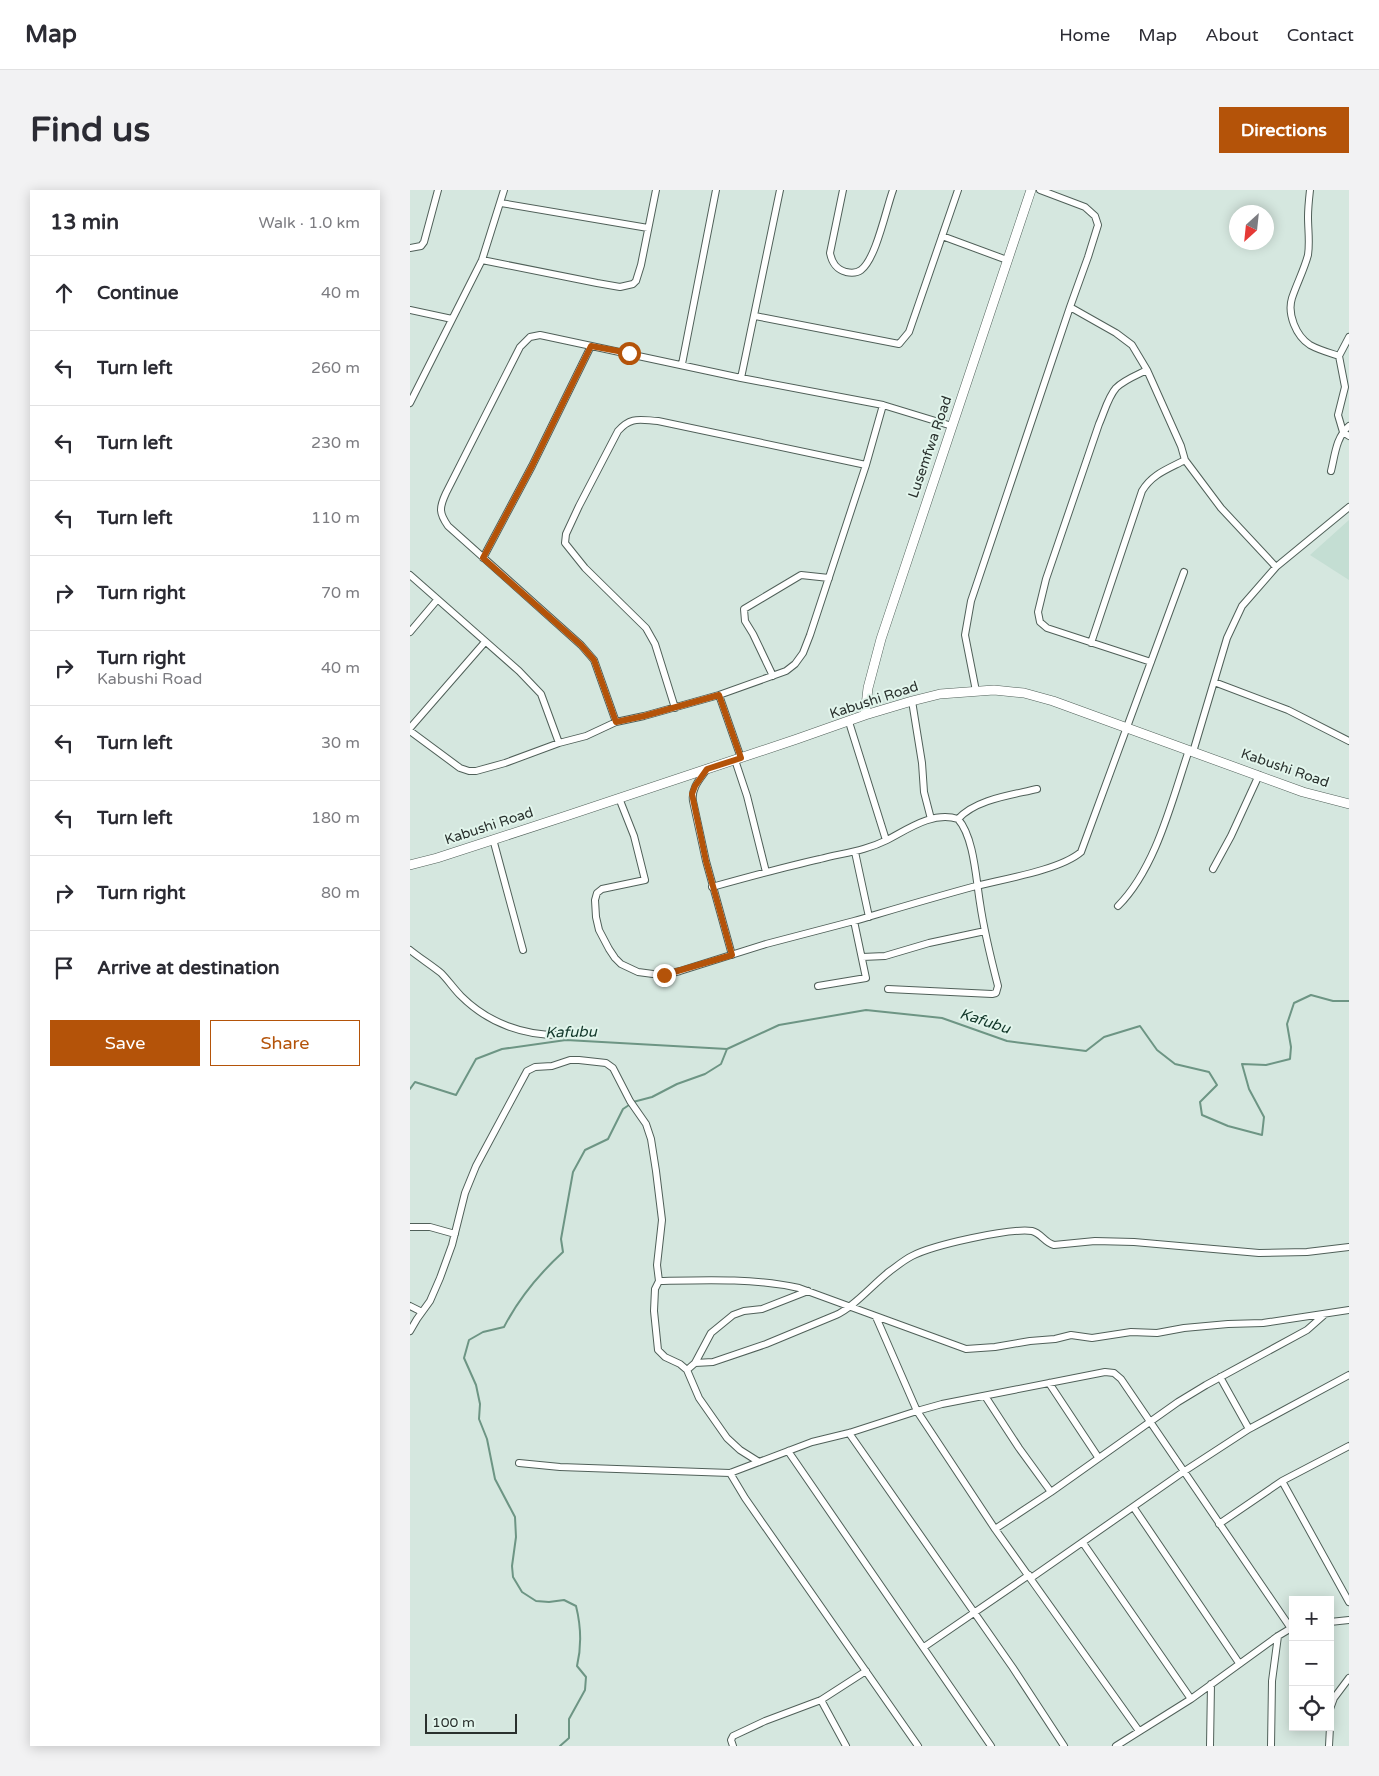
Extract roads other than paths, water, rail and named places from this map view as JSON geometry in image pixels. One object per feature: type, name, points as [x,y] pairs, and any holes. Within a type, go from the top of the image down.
[{"type":"main road","name":"Lusemfwa Road","points":[[865,715],[868,688],[880,638],[1030,190]]},
{"type":"main road","name":"Kabushi Road","points":[[410,864],[437,858],[849,722],[865,715],[940,694],[976,691],[994,690],[1024,693],[1053,701],[1304,792],[1349,804]]},
{"type":"street","points":[[410,248],[421,246],[424,242],[438,190]]},
{"type":"street","points":[[410,403],[482,260],[504,190]]},
{"type":"street","points":[[482,260],[620,287],[633,284],[636,281],[641,265],[656,190]]},
{"type":"street","points":[[682,364],[716,190]]},
{"type":"street","points":[[741,378],[780,190]]},
{"type":"street","points":[[843,190],[830,253],[832,262],[839,270],[855,273],[861,270],[868,262],[873,252],[893,190]]},
{"type":"street","points":[[755,316],[899,344],[909,332],[958,190]]},
{"type":"street","points":[[976,691],[967,654],[965,635],[971,601],[1098,225],[1095,216],[1085,207],[1040,190]]},
{"type":"street","points":[[1310,190],[1308,254],[1304,270],[1292,298],[1290,314],[1306,342],[1339,356]]},
{"type":"street","points":[[501,203],[648,228]]},
{"type":"street","points":[[942,236],[1007,260]]},
{"type":"street","points":[[1070,307],[1116,332],[1132,345],[1147,370],[1185,460],[1221,508],[1276,567]]},
{"type":"street","points":[[410,310],[452,319]]},
{"type":"street","points":[[616,722],[594,660],[581,645],[448,526],[441,516],[441,505],[506,372],[520,348],[530,338],[540,335],[741,378],[883,405],[952,426]]},
{"type":"street","points":[[1346,434],[1338,415],[1346,379],[1339,356],[1349,336]]},
{"type":"street","points":[[483,558],[532,466],[591,346]]},
{"type":"street","points":[[1147,370],[1126,381],[1116,389],[1110,400],[1046,579],[1038,612],[1040,622],[1046,628],[1151,662]]},
{"type":"street","points":[[485,642],[410,730],[460,768],[469,771],[476,771],[505,763],[559,743],[586,736],[616,722],[719,695],[786,671],[795,664],[803,652],[866,465],[883,405]]},
{"type":"street","points":[[675,708],[655,644],[646,628],[585,568],[565,543],[566,534],[578,506],[618,430],[625,423],[634,419],[658,421],[866,465]]},
{"type":"street","points":[[1331,470],[1337,445],[1346,434],[1349,426]]},
{"type":"street","points":[[1091,643],[1142,492],[1149,480],[1185,460]]},
{"type":"street","points":[[1118,906],[1129,895],[1160,836],[1191,751],[1227,638],[1242,606],[1276,567],[1349,507]]},
{"type":"street","points":[[619,798],[634,836],[645,880],[602,889],[595,900],[596,917],[599,930],[614,958],[621,964],[638,972],[664,975],[766,944],[1038,871],[1074,858],[1081,852],[1184,572]]},
{"type":"street","points":[[410,575],[519,671],[541,694],[559,743]]},
{"type":"street","points":[[773,676],[745,621],[744,609],[801,575],[829,578]]},
{"type":"street","points":[[410,632],[437,600]]},
{"type":"street","points":[[1214,682],[1288,710],[1349,741]]},
{"type":"street","points":[[719,695],[738,759],[766,872]]},
{"type":"street","points":[[912,701],[922,763],[924,792],[931,819]]},
{"type":"street","points":[[849,722],[886,840]]},
{"type":"street","points":[[707,769],[695,786],[692,794],[712,887],[732,955]]},
{"type":"street","points":[[1213,869],[1232,836],[1259,775]]},
{"type":"street","points":[[958,819],[965,811],[976,805],[1037,789]]},
{"type":"street","points":[[712,887],[822,858],[855,852],[931,819],[944,817],[958,819],[964,826],[975,867],[985,931],[998,986],[996,993],[888,989]]},
{"type":"street","points":[[493,839],[523,950]]},
{"type":"street","points":[[855,852],[869,917]]},
{"type":"street","points":[[818,986],[866,978],[854,921]]},
{"type":"street","points":[[862,956],[885,956],[929,943],[985,931]]},
{"type":"street","points":[[410,950],[440,973],[461,995],[486,1016],[520,1031],[550,1036],[562,1035]]},
{"type":"street","points":[[410,1332],[433,1295],[448,1258],[465,1193],[476,1166],[527,1071],[580,1060],[606,1063],[613,1068],[619,1077],[632,1104],[646,1124],[656,1171],[662,1220],[654,1311],[658,1350],[665,1357],[680,1364],[687,1370],[699,1398],[727,1438],[740,1450],[759,1462]]},
{"type":"street","points":[[410,1227],[430,1227],[454,1234]]},
{"type":"street","points":[[695,1363],[713,1362],[766,1344],[836,1315],[851,1306],[873,1285],[912,1256],[968,1239],[1019,1231],[1035,1232],[1048,1243],[1054,1245],[1095,1241],[1134,1242],[1260,1253],[1307,1252],[1349,1247]]},
{"type":"street","points":[[658,1281],[714,1280],[777,1284],[808,1291],[969,1349],[995,1347],[1030,1340],[1055,1339],[1071,1335],[1092,1338],[1131,1332],[1157,1333],[1184,1328],[1263,1323],[1349,1310]]},
{"type":"street","points":[[687,1370],[695,1363],[711,1334],[733,1315],[744,1310],[768,1308],[808,1291]]},
{"type":"street","points":[[410,1306],[422,1312]]},
{"type":"street","points":[[995,1529],[1051,1492],[1178,1402],[1307,1330],[1324,1315]]},
{"type":"street","points":[[876,1317],[917,1411],[995,1529],[1140,1731]]},
{"type":"street","points":[[519,1464],[570,1468],[730,1473],[812,1442],[849,1433],[875,1423],[917,1411],[1105,1372],[1114,1373],[1121,1379],[1289,1624]]},
{"type":"street","points":[[924,1647],[1082,1543],[1183,1472],[1249,1429],[1349,1376]]},
{"type":"street","points":[[1220,1377],[1249,1429]]},
{"type":"street","points":[[1049,1383],[1098,1457]]},
{"type":"street","points":[[985,1396],[1051,1492]]},
{"type":"street","points":[[849,1433],[975,1613],[1064,1746]]},
{"type":"street","points":[[1219,1524],[1282,1481],[1349,1446]]},
{"type":"street","points":[[788,1451],[991,1746]]},
{"type":"street","points":[[730,1473],[745,1498],[918,1746]]},
{"type":"street","points":[[1282,1481],[1349,1602]]},
{"type":"street","points":[[1134,1508],[1239,1663]]},
{"type":"street","points":[[1082,1543],[1191,1699]]},
{"type":"street","points":[[1334,1622],[1349,1620]]},
{"type":"street","points":[[1116,1746],[1191,1699],[1289,1628]]},
{"type":"street","points":[[1271,1746],[1272,1681],[1278,1636]]},
{"type":"street","points":[[733,1746],[730,1740],[733,1736],[765,1721],[821,1700],[866,1671]]},
{"type":"street","points":[[1334,1698],[1349,1678]]},
{"type":"street","points":[[1210,1746],[1211,1684]]},
{"type":"street","points":[[821,1700],[846,1746]]},
{"type":"street","points":[[1329,1746],[1330,1731]]},
{"type":"waterway","name":"Kafubu","points":[[410,1089],[415,1082],[456,1095],[476,1059],[502,1049],[566,1040],[727,1049],[779,1025],[866,1010],[942,1018],[1007,1041],[1086,1051],[1104,1037],[1140,1026],[1157,1050],[1175,1064],[1209,1072],[1217,1085],[1200,1102],[1202,1115],[1228,1126],[1262,1135],[1264,1117],[1249,1089],[1242,1064],[1266,1065],[1290,1059],[1291,1047],[1287,1024],[1294,1003],[1311,995],[1333,1001],[1349,1001]]},
{"type":"waterway","points":[[633,1102],[652,1097],[677,1084],[705,1074],[721,1064],[727,1049]]},
{"type":"waterway","points":[[560,1746],[569,1738],[569,1719],[585,1690],[586,1677],[577,1666],[580,1636],[576,1606],[564,1600],[536,1601],[522,1592],[513,1577],[512,1566],[516,1537],[515,1517],[495,1479],[487,1439],[479,1419],[480,1404],[476,1385],[464,1358],[469,1340],[483,1332],[504,1327],[530,1287],[563,1252],[561,1239],[573,1172],[585,1150],[608,1139],[623,1109],[629,1105]]}]
